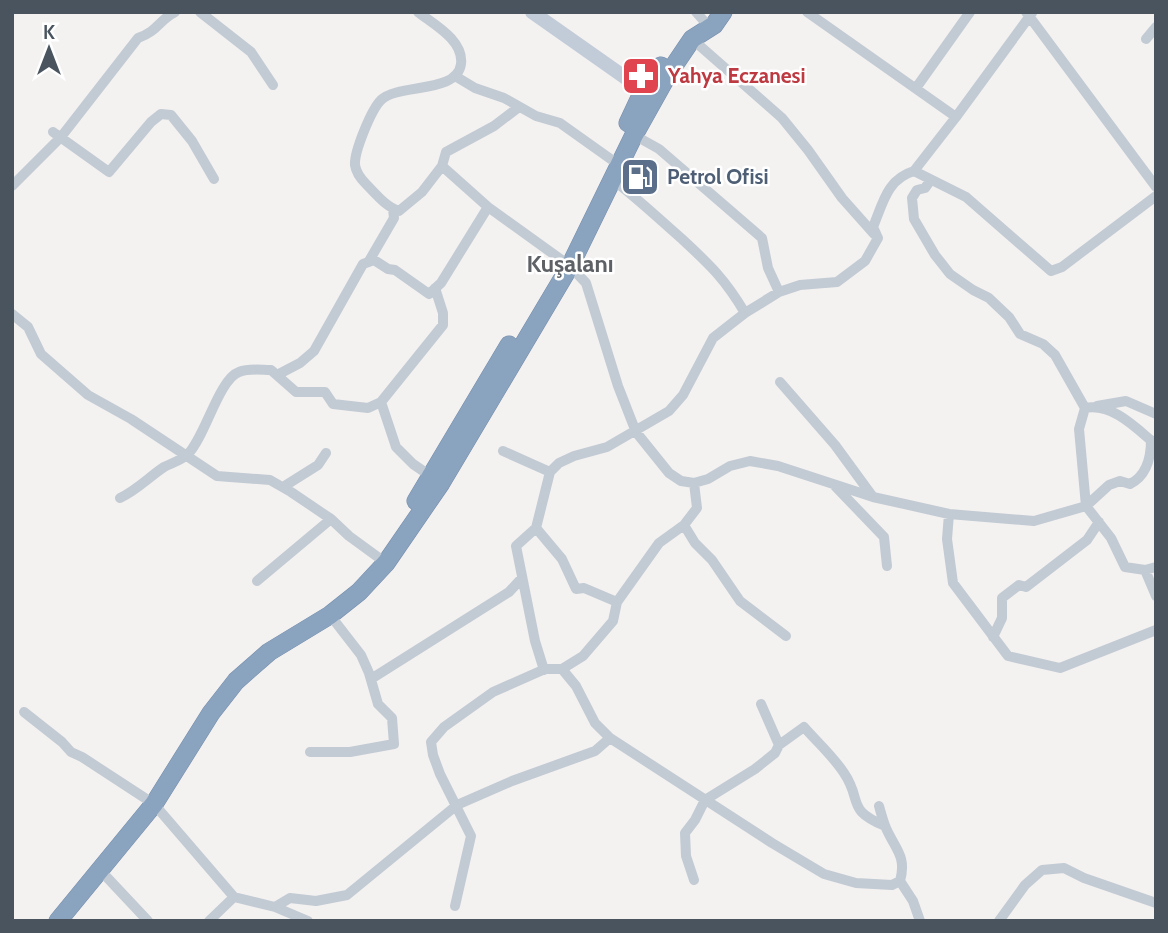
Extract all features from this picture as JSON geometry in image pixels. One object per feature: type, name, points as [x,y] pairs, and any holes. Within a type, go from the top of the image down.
[{"type":"highway","points":[[58,921],[100,871],[236,681],[269,652],[330,615],[359,592],[383,560],[436,480],[565,263],[614,168],[648,94],[679,41],[710,17]]},
{"type":"highway","points":[[614,168],[634,135],[648,94],[710,17]]},
{"type":"highway","points":[[45,921],[149,801],[201,710],[243,661],[352,585],[383,560]]},
{"type":"street","points":[[12,186],[138,38],[153,33],[166,16],[175,12]]},
{"type":"street","points":[[200,12],[251,52],[274,85]]},
{"type":"street","points":[[418,12],[451,38],[461,64],[455,76],[436,85],[407,89],[382,99],[356,153],[355,167],[361,179],[393,209],[399,211],[422,192],[442,166],[446,152],[494,126],[519,107]]},
{"type":"street","points":[[532,12],[648,94]]},
{"type":"street","points":[[807,12],[956,117]]},
{"type":"street","points":[[916,88],[970,12]]},
{"type":"street","points":[[878,238],[873,227],[890,186],[901,174],[914,171],[1029,14],[1156,187]]},
{"type":"street","points":[[1146,39],[1156,27]]},
{"type":"street","points":[[692,39],[782,118],[808,149],[842,198],[878,238]]},
{"type":"street","points":[[455,76],[536,116],[560,123],[614,168],[642,201],[710,264],[729,286],[745,313]]},
{"type":"street","points":[[57,134],[109,172],[150,122],[162,114],[170,115],[192,141],[214,179]]},
{"type":"street","points":[[634,135],[659,149],[762,239],[768,268],[779,292]]},
{"type":"street","points":[[442,166],[488,207],[565,263],[586,283],[618,386],[636,432],[669,473],[681,481],[694,483],[708,479],[730,466],[750,461],[778,466],[873,497],[949,514],[1034,520],[1087,506],[1109,485],[1120,481],[1130,484],[1140,480],[1153,443],[1132,423],[1091,407],[1055,355],[1043,344],[1020,334],[1009,317],[989,298],[950,274],[935,256],[914,219],[912,198],[917,190],[925,188],[930,181]]},
{"type":"street","points":[[914,171],[966,197],[1051,271],[1062,267],[1156,196]]},
{"type":"street","points":[[277,374],[299,363],[314,351],[363,264],[374,260],[388,269],[395,270],[429,295],[488,207]]},
{"type":"street","points":[[369,261],[394,218],[393,209]]},
{"type":"street","points":[[544,670],[535,641],[516,546],[536,528],[550,472],[559,463],[607,447],[669,411],[683,395],[713,338],[745,313],[779,292],[800,285],[837,282],[865,261],[878,238]]},
{"type":"street","points":[[120,498],[188,455],[201,435],[223,388],[236,372],[251,369],[271,370],[296,392],[325,392],[334,404],[368,408],[381,402],[443,325],[443,313],[435,288]]},
{"type":"street","points":[[12,314],[28,327],[41,354],[88,395],[188,455],[217,476],[270,480],[283,487],[331,519],[349,536],[383,560]]},
{"type":"street","points":[[780,382],[835,445],[873,497]]},
{"type":"street","points":[[1091,407],[1126,401],[1156,414]]},
{"type":"street","points":[[381,402],[396,447],[413,464],[436,480]]},
{"type":"street","points":[[1091,407],[1079,429],[1087,506],[1111,538],[1125,567],[1144,570],[1156,566]]},
{"type":"street","points":[[503,451],[550,472]]},
{"type":"street","points":[[283,487],[318,465],[326,453]]},
{"type":"street","points":[[455,906],[471,836],[440,774],[431,742],[444,727],[493,692],[544,670],[562,669],[583,656],[613,621],[617,602],[659,543],[684,524],[696,509],[694,483]]},
{"type":"street","points":[[835,486],[884,537],[887,566]]},
{"type":"street","points":[[949,514],[947,539],[953,583],[1008,656],[1060,668],[1156,630]]},
{"type":"street","points":[[257,581],[331,519]]},
{"type":"street","points":[[993,637],[1002,618],[1002,598],[1019,585],[1026,587],[1087,540],[1099,522]]},
{"type":"street","points":[[684,524],[695,543],[712,560],[740,601],[786,636]]},
{"type":"street","points":[[536,528],[562,559],[576,589],[584,588],[617,602]]},
{"type":"street","points":[[1144,570],[1156,596]]},
{"type":"street","points":[[371,678],[509,592],[522,578]]},
{"type":"street","points":[[310,752],[351,752],[394,744],[392,718],[378,704],[361,655],[330,615]]},
{"type":"street","points":[[562,669],[576,685],[595,723],[611,738],[824,874],[856,883],[892,885],[900,881],[902,857],[885,826],[879,806]]},
{"type":"street","points":[[761,704],[779,745]]},
{"type":"street","points":[[24,712],[71,752],[149,801],[234,897],[275,907],[308,921]]},
{"type":"street","points":[[694,880],[686,856],[685,834],[705,800],[761,765],[775,753],[779,745],[804,727],[843,771],[851,785],[856,807],[869,819],[885,826]]},
{"type":"street","points":[[275,907],[290,898],[316,901],[347,895],[457,805],[512,781],[595,751],[611,738]]},
{"type":"street","points":[[71,752],[74,766]]},
{"type":"street","points":[[999,921],[1025,885],[1042,870],[1064,868],[1084,878],[1156,903]]},
{"type":"street","points":[[100,871],[148,921]]},
{"type":"street","points":[[900,881],[913,901],[920,921]]},
{"type":"street","points":[[209,921],[234,897]]},
{"type":"place","name":"Yahya Eczanesi","points":[[641,76]]},
{"type":"place","name":"Petrol Ofisi","points":[[640,177]]},
{"type":"district","name":"Kuşalanı","points":[[570,264]]}]
